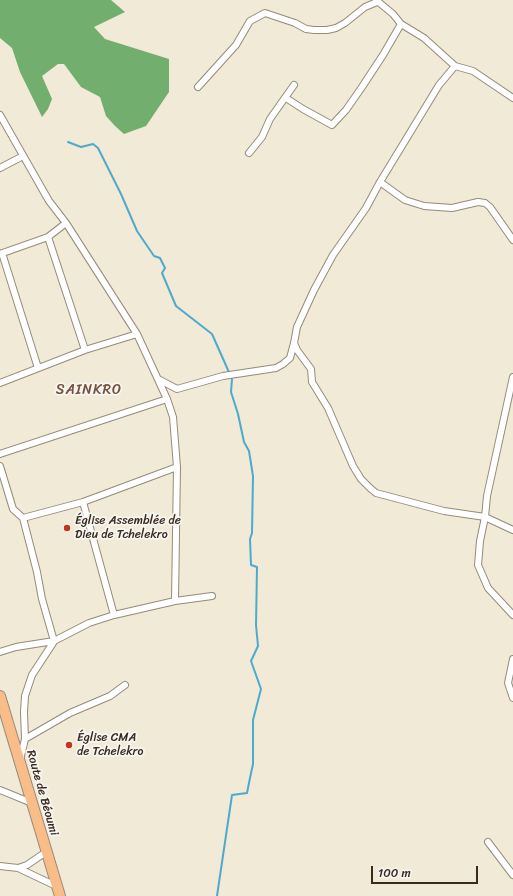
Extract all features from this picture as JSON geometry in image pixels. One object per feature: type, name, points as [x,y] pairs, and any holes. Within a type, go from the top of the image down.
[{"type":"main road","name":"Route de Béoumi","points":[[0,696],[60,896]]},
{"type":"street","points":[[198,87],[236,45],[250,21],[265,13],[295,23],[306,29],[327,30],[336,28],[345,23],[365,7],[376,1],[393,14],[400,24],[424,38],[455,66],[473,71],[513,98]]},
{"type":"street","points":[[286,98],[303,110],[332,125],[346,110],[362,87],[383,55],[400,24]]},
{"type":"street","points":[[157,379],[177,389],[223,376],[276,368],[290,358],[298,327],[314,290],[333,255],[366,208],[380,182],[436,91],[455,66]]},
{"type":"street","points":[[250,153],[262,137],[270,119],[294,85]]},
{"type":"street","points":[[0,115],[49,201],[66,223],[137,334],[167,399],[173,417],[177,467],[175,601]]},
{"type":"street","points":[[0,168],[23,156]]},
{"type":"street","points":[[380,182],[405,200],[424,206],[452,208],[478,202],[490,206],[513,240]]},
{"type":"street","points":[[38,368],[1,253],[48,237],[66,223]]},
{"type":"street","points":[[48,237],[85,350]]},
{"type":"street","points":[[0,383],[85,350],[137,334]]},
{"type":"street","points":[[294,342],[297,350],[310,368],[312,382],[328,408],[353,466],[361,479],[370,488],[376,493],[444,511],[485,517],[513,530]]},
{"type":"street","points":[[513,377],[487,496],[478,565],[488,588],[513,615]]},
{"type":"street","points":[[0,454],[167,399]]},
{"type":"street","points":[[0,466],[14,508],[23,518],[54,641],[32,675],[25,696],[25,739],[20,762]]},
{"type":"street","points":[[23,518],[83,502],[177,467]]},
{"type":"street","points":[[83,502],[114,615]]},
{"type":"street","points":[[0,652],[16,647],[54,641],[89,623],[114,615],[175,601],[212,596]]},
{"type":"street","points":[[513,659],[508,683],[513,698]]},
{"type":"street","points":[[25,739],[70,713],[110,696],[125,685]]},
{"type":"street","points":[[0,790],[32,803]]},
{"type":"street","points":[[488,842],[513,875]]},
{"type":"street","points":[[18,868],[28,865],[46,852]]},
{"type":"street","points":[[0,866],[18,868],[56,886]]},
{"type":"green space","points":[[0,0],[111,0],[125,12],[94,27],[105,39],[169,59],[169,92],[146,126],[124,134],[106,116],[100,97],[81,87],[64,64],[58,64],[42,76],[52,99],[48,109],[42,117],[20,72],[12,48],[0,38]]},
{"type":"waterway","points":[[68,142],[81,147],[93,144],[98,148],[121,194],[137,231],[154,256],[160,258],[165,268],[162,273],[176,306],[212,334],[232,379],[231,392],[238,414],[244,442],[249,451],[253,476],[252,533],[250,539],[251,565],[257,567],[256,625],[258,646],[251,661],[261,689],[253,720],[253,764],[247,793],[232,795],[217,896]]},
{"type":"place","name":"Église Assemblée de Dieu de Tchelekro","points":[[67,528]]},
{"type":"place","name":"Église CMA de Tchelekro","points":[[69,745]]},
{"type":"district","name":"SAINKRO","points":[[89,390]]}]
